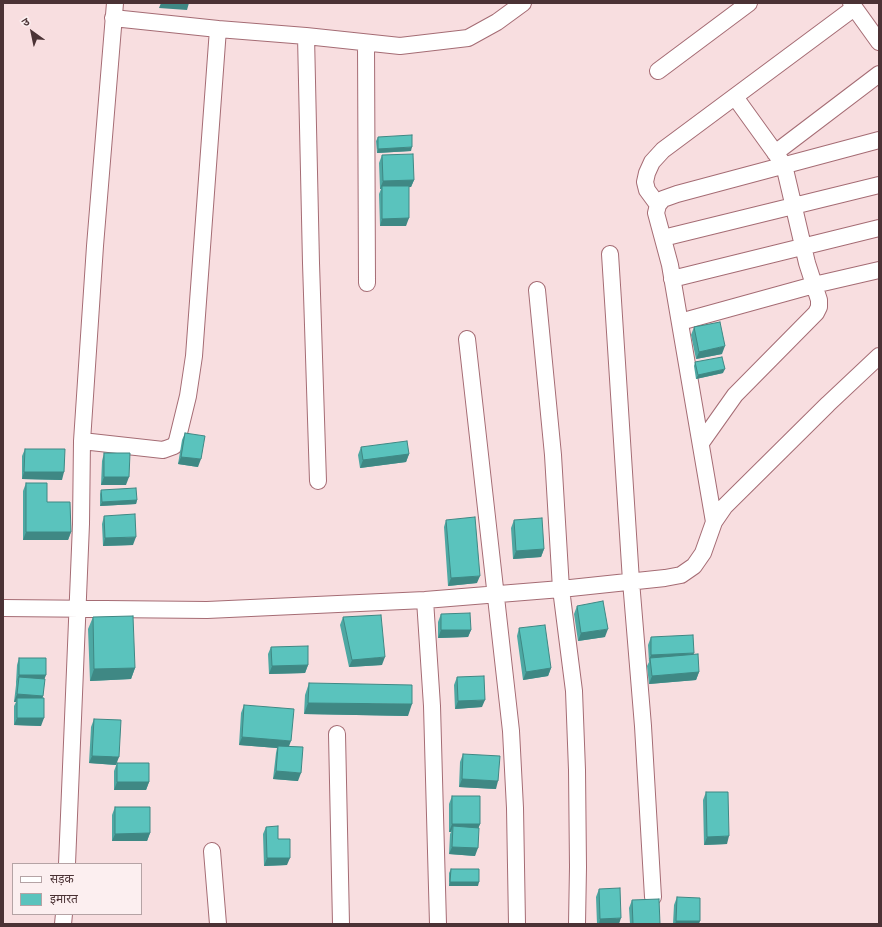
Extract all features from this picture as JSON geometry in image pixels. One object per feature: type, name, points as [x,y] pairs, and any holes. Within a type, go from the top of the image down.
[{"type":"street","points":[[67,863],[78,609],[82,442],[114,11],[218,29],[306,36],[400,46],[468,38],[497,22],[523,3]]},
{"type":"street","points":[[658,71],[749,3]]},
{"type":"street","points":[[658,205],[647,190],[645,182],[652,162],[663,150],[735,97],[852,6],[879,42]]},
{"type":"street","points":[[82,442],[163,450],[174,446],[177,441],[188,396],[194,356],[218,29]]},
{"type":"street","points":[[306,36],[318,481]]},
{"type":"street","points":[[366,43],[367,283]]},
{"type":"street","points":[[780,159],[879,74]]},
{"type":"street","points":[[701,443],[735,395],[816,313],[819,307],[819,300],[803,248],[794,207],[780,159],[735,97]]},
{"type":"street","points":[[714,522],[672,279],[656,213],[658,205],[663,199],[780,159],[879,140]]},
{"type":"street","points":[[663,238],[879,185]]},
{"type":"street","points":[[672,279],[803,248],[879,228]]},
{"type":"street","points":[[610,254],[631,581],[643,726],[653,897]]},
{"type":"street","points":[[680,322],[814,285],[879,270]]},
{"type":"street","points":[[537,290],[553,455],[561,589],[571,662],[575,711],[578,866],[577,924]]},
{"type":"street","points":[[467,339],[511,731],[515,808],[517,924]]},
{"type":"street","points":[[3,608],[207,610],[424,600],[496,593],[561,589],[681,575],[694,566],[703,554],[714,522],[725,506],[828,404],[879,356]]},
{"type":"street","points":[[424,600],[432,706],[438,924]]},
{"type":"street","points":[[337,734],[342,924]]},
{"type":"street","points":[[212,851],[218,924]]},
{"type":"building","points":[[412,135],[412,147],[378,149],[378,137]]},
{"type":"building","points":[[413,154],[414,180],[383,181],[382,155]]},
{"type":"building","points":[[382,186],[409,186],[409,218],[382,219]]},
{"type":"building","points":[[720,322],[725,346],[699,352],[694,327]]},
{"type":"building","points":[[722,357],[725,369],[698,375],[695,362]]},
{"type":"building","points":[[185,433],[205,436],[201,459],[181,457]]},
{"type":"building","points":[[407,441],[409,454],[363,460],[361,447]]},
{"type":"building","points":[[25,449],[65,449],[64,472],[24,472]]},
{"type":"building","points":[[104,453],[130,453],[129,477],[104,477]]},
{"type":"building","points":[[26,483],[47,483],[47,502],[70,502],[71,532],[26,532]]},
{"type":"building","points":[[136,488],[137,500],[102,502],[101,490]]},
{"type":"building","points":[[135,514],[136,537],[105,538],[104,516]]},
{"type":"building","points":[[475,517],[480,576],[451,578],[446,520]]},
{"type":"building","points":[[542,518],[544,549],[516,551],[514,520]]},
{"type":"building","points":[[603,601],[608,629],[581,633],[577,606]]},
{"type":"building","points":[[470,613],[471,630],[441,630],[441,614]]},
{"type":"building","points":[[381,615],[385,657],[352,660],[343,617]]},
{"type":"building","points":[[133,616],[135,668],[94,669],[93,617]]},
{"type":"building","points":[[545,625],[551,668],[526,672],[519,628]]},
{"type":"building","points":[[693,635],[694,653],[651,655],[651,637]]},
{"type":"building","points":[[308,646],[308,665],[272,666],[271,647]]},
{"type":"building","points":[[698,654],[699,672],[652,676],[650,658]]},
{"type":"building","points":[[19,658],[46,658],[46,675],[19,675]]},
{"type":"building","points":[[484,676],[485,700],[458,701],[457,677]]},
{"type":"building","points":[[19,677],[45,679],[43,696],[17,694]]},
{"type":"building","points":[[309,683],[412,685],[412,704],[308,703]]},
{"type":"building","points":[[17,698],[44,698],[44,718],[17,718]]},
{"type":"building","points":[[244,705],[294,709],[291,741],[242,737]]},
{"type":"building","points":[[94,719],[121,720],[119,757],[92,756]]},
{"type":"building","points":[[278,746],[303,747],[301,773],[276,771]]},
{"type":"building","points":[[463,754],[500,756],[498,781],[462,779]]},
{"type":"building","points":[[117,763],[149,763],[149,782],[117,782]]},
{"type":"building","points":[[706,792],[728,792],[729,836],[707,837]]},
{"type":"building","points":[[452,796],[480,796],[480,824],[452,824]]},
{"type":"building","points":[[115,807],[150,807],[150,833],[115,834]]},
{"type":"building","points":[[278,826],[278,839],[290,839],[290,858],[267,858],[266,827]]},
{"type":"building","points":[[453,826],[479,828],[478,848],[452,847]]},
{"type":"building","points":[[451,869],[479,869],[479,882],[450,882]]},
{"type":"building","points":[[620,888],[621,918],[600,919],[599,889]]},
{"type":"building","points":[[677,897],[700,898],[700,921],[676,921]]},
{"type":"building","points":[[659,899],[660,924],[633,924],[632,900]]}]
